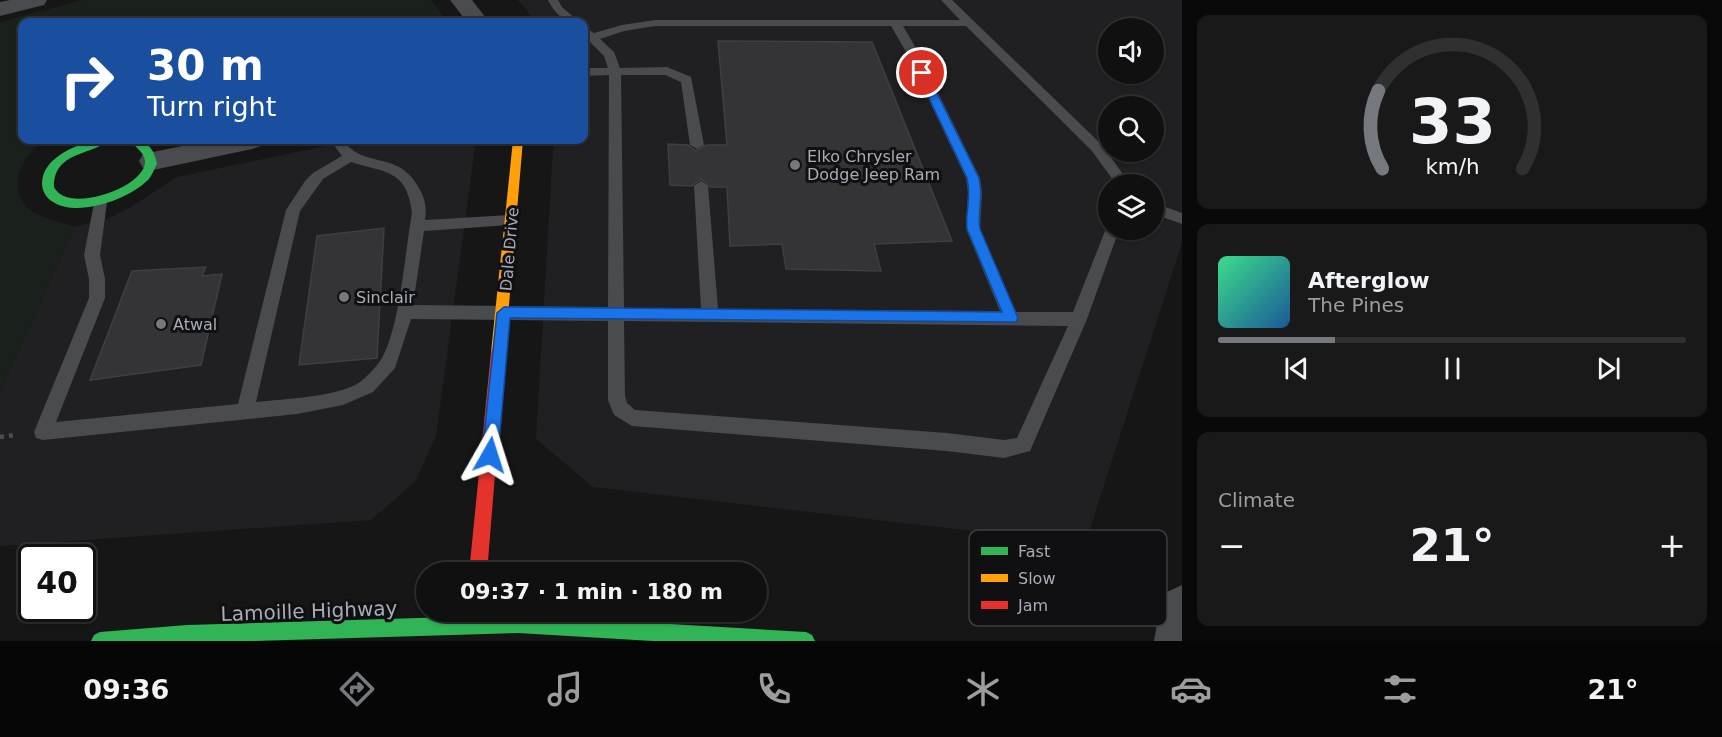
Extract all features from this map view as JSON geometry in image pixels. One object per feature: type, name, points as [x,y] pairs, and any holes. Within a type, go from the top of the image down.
[{"type":"street","points":[[0,9],[36,0]]},
{"type":"street","points":[[461,0],[475,18]]},
{"type":"street","points":[[91,144],[68,155],[56,165],[49,177],[48,188],[54,197],[65,202],[81,204],[100,202],[116,196],[141,180],[153,161],[152,151],[145,144]]},
{"type":"street","points":[[153,161],[233,144]]},
{"type":"street","name":"Dale Drive","points":[[479,562],[504,313],[518,144]]},
{"type":"street","points":[[1176,641],[1182,607]]},
{"type":"street","name":"Lamoille Highway","points":[[100,641],[187,634],[518,624],[806,641]]},
{"type":"lane","points":[[553,0],[558,9],[569,18]]},
{"type":"lane","points":[[946,0],[1096,148],[1117,174]]},
{"type":"lane","points":[[588,34],[655,23],[969,23]]},
{"type":"lane","points":[[896,23],[973,178],[977,194],[972,218],[973,229],[1011,318]]},
{"type":"lane","points":[[588,34],[610,55],[615,71],[616,404],[632,418],[947,442],[1004,449],[1023,445],[1080,319],[1108,240]]},
{"type":"lane","points":[[588,72],[667,71],[687,80],[697,145]]},
{"type":"lane","points":[[100,202],[92,255],[97,279],[97,298],[43,432],[297,406],[344,397],[367,387],[389,363],[404,312],[417,226],[418,198],[411,184],[387,166],[359,160],[345,153],[339,144]]},
{"type":"lane","points":[[245,411],[293,210],[318,176],[351,156]]},
{"type":"lane","points":[[700,186],[710,315]]},
{"type":"lane","points":[[1164,212],[1182,219]]},
{"type":"lane","points":[[417,226],[511,220]]},
{"type":"lane","points":[[404,312],[1080,319]]},
{"type":"shaded area","points":[[83,0],[431,0],[444,18],[18,18],[18,144],[41,144],[24,162],[18,181],[19,191],[23,201],[34,213],[75,227],[0,392],[0,22]]},
{"type":"shaded area","points":[[518,0],[1182,0],[1182,243],[1090,530],[969,531],[593,487],[536,439],[553,149],[554,144],[588,144],[588,18],[533,18]]},
{"type":"shaded area","points":[[335,144],[475,144],[436,436],[415,482],[371,520],[0,546],[0,392],[75,227],[109,218],[131,207],[177,177]]},
{"type":"building","name":"Elko Chrysler Dodge Jeep Ram","points":[[718,41],[872,42],[952,241],[874,244],[881,271],[786,269],[782,244],[730,246],[727,187],[710,187],[701,179],[692,186],[670,185],[668,144],[688,145],[696,151],[706,145],[727,145]]},
{"type":"building","name":"Sinclair","points":[[384,228],[377,358],[299,365],[317,236]]},
{"type":"building","name":"Atwal","points":[[206,267],[202,276],[222,274],[201,365],[90,380],[132,271]]},
{"type":"traffic: fast","points":[[93,144],[67,156],[52,169],[48,178],[48,187],[54,197],[64,202],[79,204],[116,195],[132,186],[145,176],[151,164],[149,152],[140,144]]},
{"type":"traffic: fast","points":[[100,641],[187,634],[518,624],[806,641]]},
{"type":"traffic: slow","points":[[498,352],[518,144]]},
{"type":"traffic: jam","points":[[479,562],[498,352]]},
{"type":"place","name":"Elko Chrysler Dodge Jeep Ram","points":[[795,165]]},
{"type":"place","name":"Sinclair","points":[[344,297]]},
{"type":"place","name":"Atwal","points":[[161,324]]},
{"type":"route","points":[[490,455],[504,313],[1011,318],[973,229],[972,218],[977,194],[973,178],[922,73]]}]
